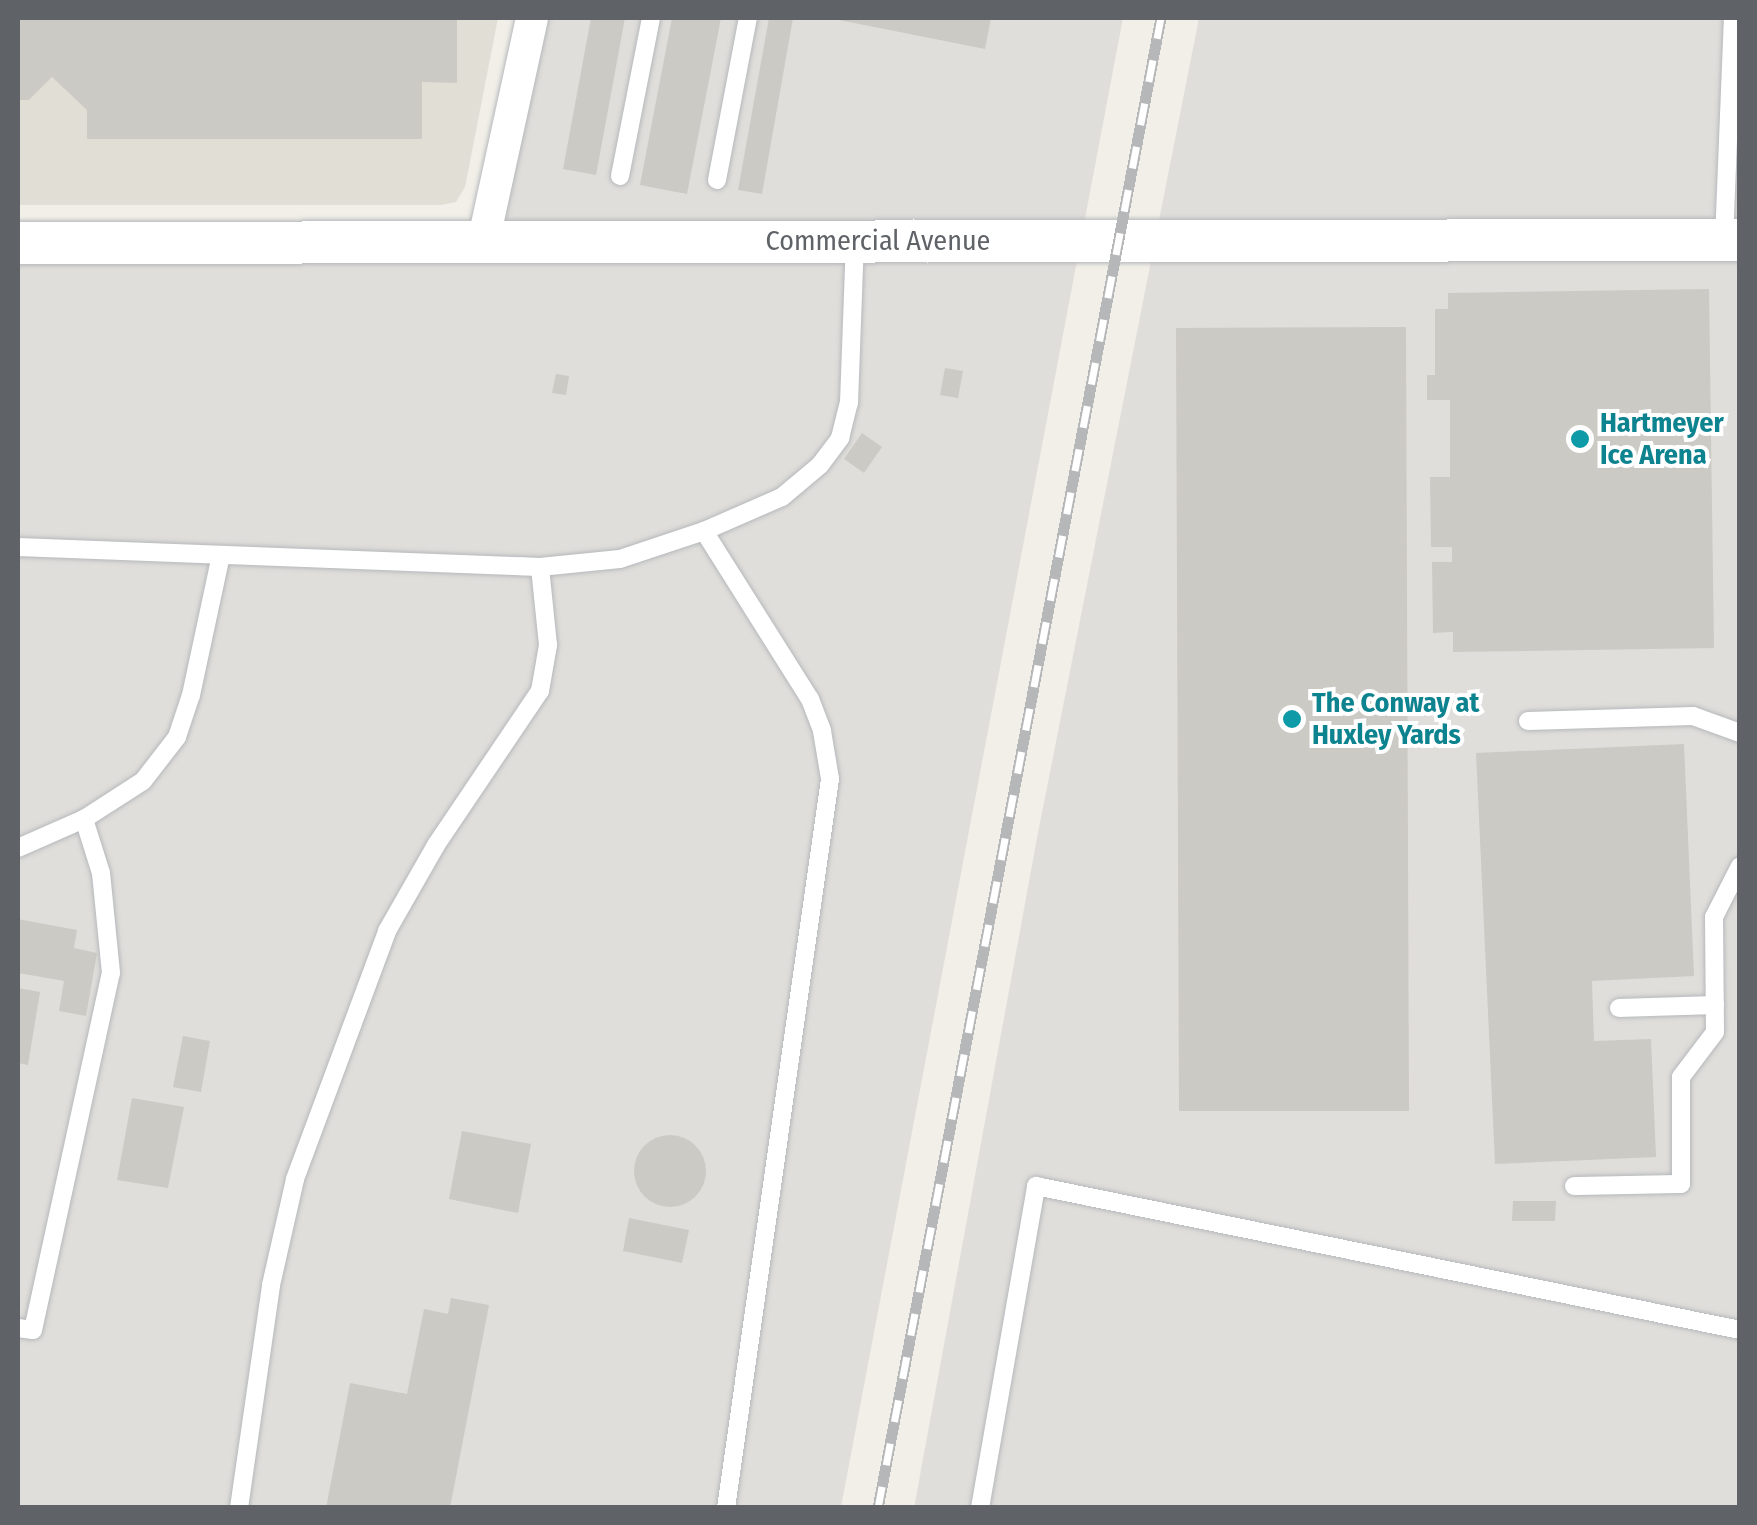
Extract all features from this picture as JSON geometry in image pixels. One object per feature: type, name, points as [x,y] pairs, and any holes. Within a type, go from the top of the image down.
[{"type":"street","points":[[483,243],[532,18]]},
{"type":"street","name":"Commercial Avenue","points":[[18,244],[1732,240]]},
{"type":"lane","points":[[620,176],[651,18]]},
{"type":"lane","points":[[717,180],[748,18]]},
{"type":"lane","points":[[1732,240],[1733,18]]},
{"type":"lane","points":[[18,547],[540,567],[620,559],[704,531],[782,498],[820,466],[840,438],[849,403],[854,242]]},
{"type":"lane","points":[[704,531],[810,699],[822,731],[830,779],[726,1508]]},
{"type":"lane","points":[[18,848],[84,819],[143,781],[177,737],[191,695],[221,555]]},
{"type":"lane","points":[[239,1508],[271,1284],[295,1178],[387,930],[436,845],[540,691],[548,645],[540,567]]},
{"type":"lane","points":[[1528,722],[1693,716],[1740,733]]},
{"type":"lane","points":[[18,1328],[33,1330],[111,973],[101,873],[84,819]]},
{"type":"lane","points":[[1574,1186],[1681,1184],[1681,1077],[1715,1032],[1714,917],[1740,866]]},
{"type":"lane","points":[[1619,1008],[1715,1005]]},
{"type":"lane","points":[[980,1508],[1036,1186],[1740,1330]]},
{"type":"shaded area","points":[[18,18],[498,18],[465,187],[456,202],[18,205]]},
{"type":"shaded area","points":[[532,18],[1123,18],[841,1507],[18,1507],[18,243],[483,243]]},
{"type":"shaded area","points":[[1199,18],[1739,18],[1739,1507],[914,1508],[1037,838]]},
{"type":"building","points":[[18,18],[457,18],[457,83],[422,82],[422,139],[87,139],[87,110],[52,77],[29,100],[18,100]]},
{"type":"building","points":[[591,18],[625,18],[596,175],[563,169]]},
{"type":"building","points":[[672,18],[721,18],[687,194],[640,185]]},
{"type":"building","points":[[769,18],[793,18],[762,194],[738,190]]},
{"type":"building","points":[[829,18],[991,18],[985,49]]},
{"type":"building","name":"Hartmeyer Ice Arena","points":[[1709,289],[1714,648],[1453,652],[1453,632],[1433,633],[1432,562],[1452,562],[1452,547],[1431,547],[1430,477],[1450,477],[1450,400],[1427,400],[1427,375],[1435,375],[1435,309],[1448,309],[1448,293]]},
{"type":"building","name":"The Conway at Huxley Yards","points":[[1406,327],[1409,1111],[1179,1111],[1176,328]]},
{"type":"building","points":[[945,368],[963,371],[958,398],[940,395]]},
{"type":"building","points":[[556,374],[569,376],[566,395],[552,393]]},
{"type":"building","points":[[862,433],[882,447],[864,473],[844,459]]},
{"type":"building","points":[[1684,744],[1694,976],[1592,981],[1594,1041],[1651,1039],[1656,1157],[1495,1164],[1476,753]]},
{"type":"building","points":[[18,919],[77,930],[74,948],[97,953],[86,1016],[59,1011],[64,981],[18,973]]},
{"type":"building","points":[[18,988],[40,992],[28,1065],[18,1063]]},
{"type":"building","points":[[183,1036],[210,1041],[201,1092],[173,1087]]},
{"type":"building","points":[[132,1098],[184,1107],[168,1188],[117,1180]]},
{"type":"building","points":[[462,1131],[531,1144],[518,1213],[449,1199]]},
{"type":"building","points":[[670,1135],[695,1146],[706,1171],[695,1196],[670,1207],[645,1196],[634,1171],[645,1146]]},
{"type":"building","points":[[1513,1201],[1556,1201],[1555,1221],[1512,1221]]},
{"type":"building","points":[[629,1218],[689,1230],[682,1263],[623,1251]]},
{"type":"building","points":[[451,1298],[489,1305],[450,1508],[326,1508],[350,1383],[407,1394],[424,1309],[448,1314]]},
{"type":"railway","points":[[878,1508],[1161,18]]},
{"type":"place","name":"Hartmeyer Ice Arena","points":[[1580,439]]},
{"type":"place","name":"The Conway at Huxley Yards","points":[[1292,719]]}]
